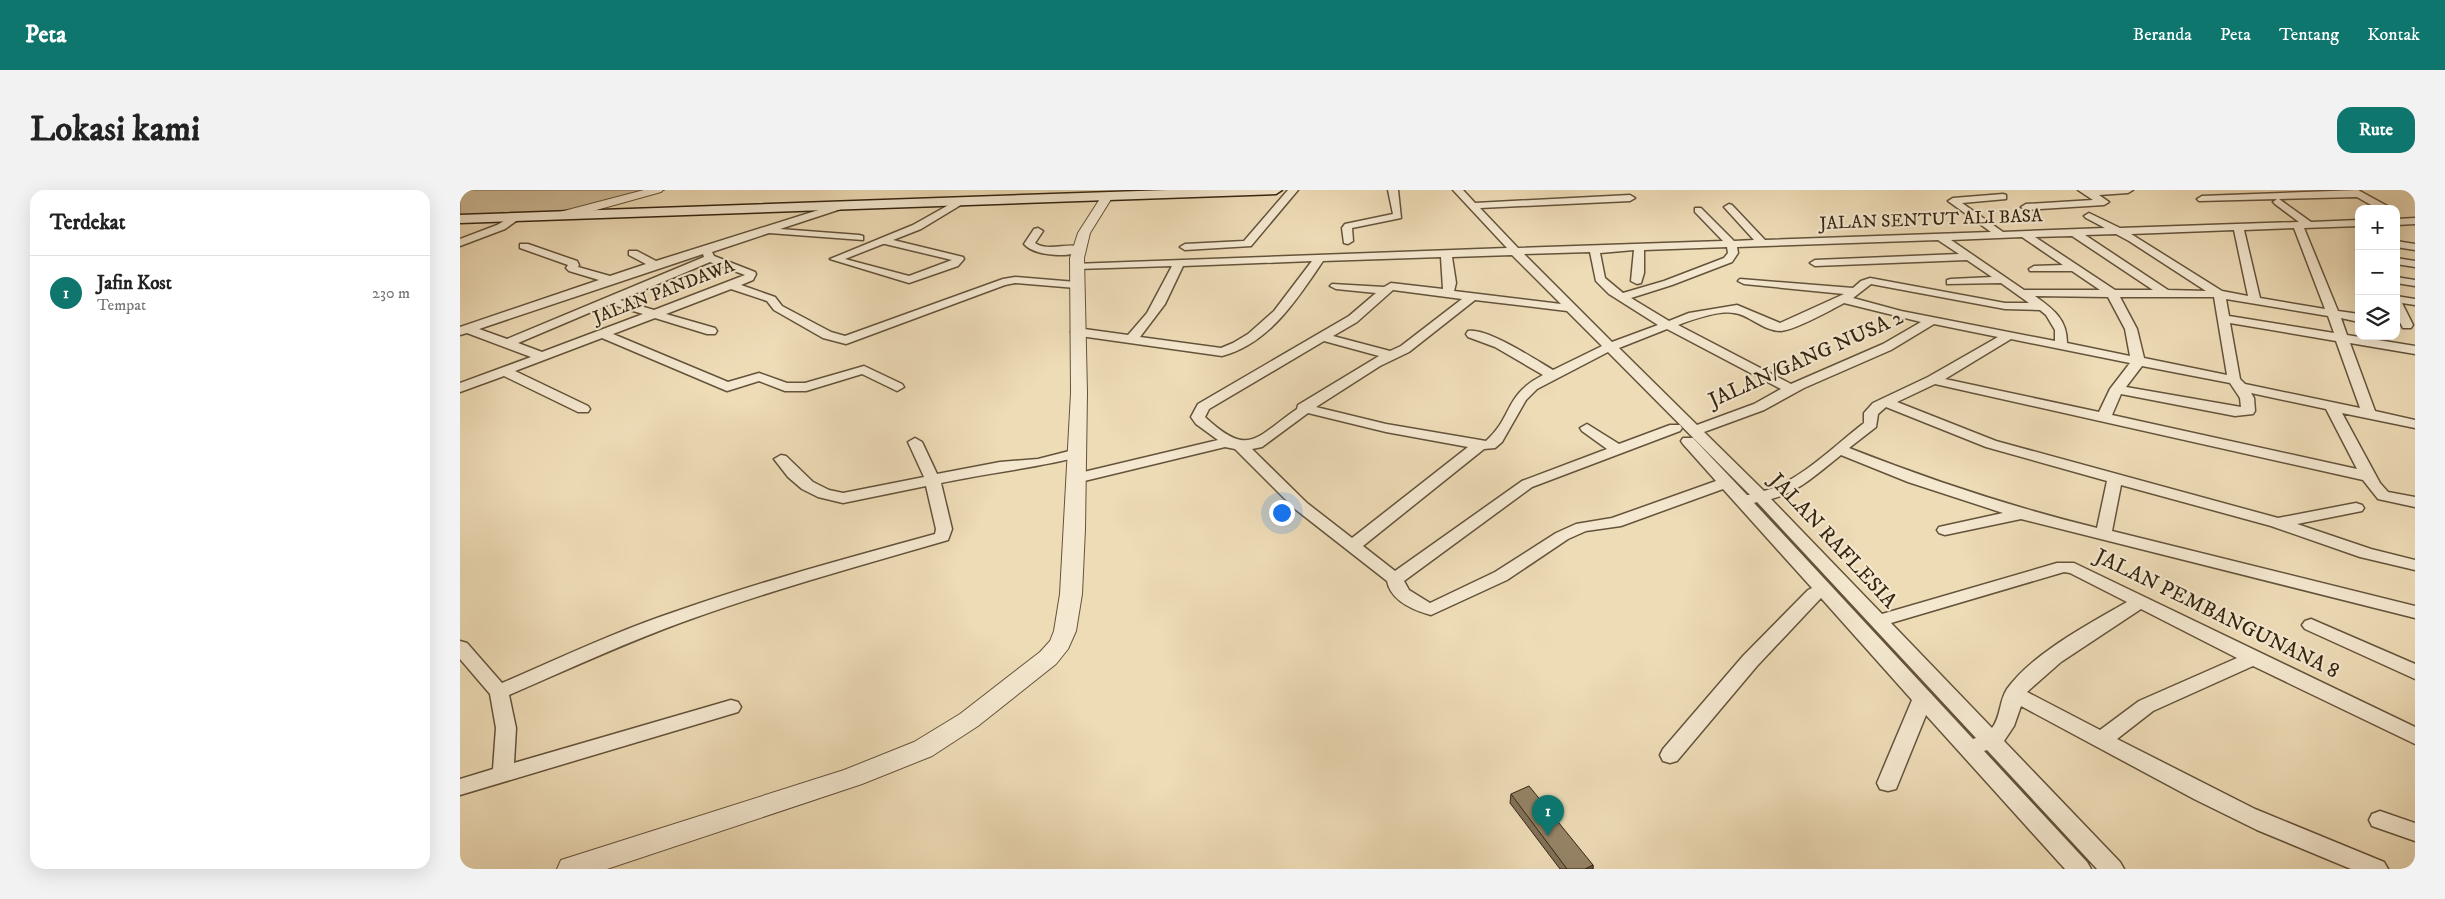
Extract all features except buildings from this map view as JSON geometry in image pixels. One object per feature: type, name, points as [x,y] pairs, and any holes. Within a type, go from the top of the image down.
[{"type":"main road","points":[[460,219],[1276,190]]},
{"type":"street","points":[[569,215],[657,190]]},
{"type":"street","points":[[569,215],[667,190]]},
{"type":"street","points":[[1185,247],[1244,245],[1293,190]]},
{"type":"street","points":[[1348,241],[1347,228],[1349,226],[1398,216],[1393,190]]},
{"type":"street","points":[[1472,206],[1630,198],[1624,190]]},
{"type":"street","points":[[2086,192],[2128,190]]},
{"type":"street","points":[[2026,207],[2104,202],[2086,192]]},
{"type":"street","points":[[2202,199],[2355,192],[2379,205]]},
{"type":"street","points":[[1454,193],[1472,206],[1510,250]]},
{"type":"street","points":[[1454,193],[1510,250]]},
{"type":"street","points":[[571,869],[853,777],[923,749],[969,720],[1048,658],[1060,644],[1066,632],[1071,594],[1076,478],[1077,267],[1084,233],[1107,196]]},
{"type":"street","points":[[2001,234],[1953,201],[2003,197]]},
{"type":"street","points":[[885,240],[956,257],[958,259],[954,264],[909,280],[836,259],[872,243],[885,240],[917,227],[961,201]]},
{"type":"street","points":[[2278,202],[2304,225],[2341,338],[2369,414]]},
{"type":"street","name":"JALAN PANDAWA","points":[[710,254],[764,231],[844,205]]},
{"type":"street","points":[[1729,207],[1762,243]]},
{"type":"street","points":[[1622,297],[1668,283],[1728,260],[1733,253],[1731,244],[1698,210]]},
{"type":"street","points":[[2089,216],[2118,231],[2219,294]]},
{"type":"street","points":[[2400,216],[2412,221]]},
{"type":"street","points":[[460,243],[489,232],[513,218]]},
{"type":"street","name":"JALAN SENTUT ALI BASA","points":[[1077,267],[1596,247],[2355,223]]},
{"type":"street","points":[[2238,227],[2255,300]]},
{"type":"street","points":[[764,231],[859,238]]},
{"type":"street","points":[[1038,231],[1029,244],[1033,248],[1051,250],[1077,267]]},
{"type":"street","points":[[2073,232],[2166,294]]},
{"type":"street","points":[[2024,234],[2112,293],[2131,329],[2138,362],[2117,389],[2104,417]]},
{"type":"street","points":[[1939,236],[2043,307],[2056,320],[2061,330],[2061,346]]},
{"type":"street","points":[[1237,260],[1248,250],[1244,245]]},
{"type":"street","points":[[2400,245],[2415,247]]},
{"type":"street","points":[[524,246],[573,263],[575,264],[571,268],[573,269],[611,280]]},
{"type":"street","points":[[1637,281],[1639,270],[1637,256],[1640,246]]},
{"type":"street","points":[[1596,247],[1595,253],[1600,279],[1622,297],[1666,324],[1791,389]]},
{"type":"street","name":"JALAN RAFLESIA","points":[[1510,250],[1698,442],[1751,499],[1878,621],[2079,869]]},
{"type":"street","points":[[632,253],[655,265]]},
{"type":"street","points":[[1446,253],[1450,283],[1448,294]]},
{"type":"street","points":[[464,330],[655,265],[710,254]]},
{"type":"street","points":[[508,344],[611,301],[710,254]]},
{"type":"street","name":"JALAN PANDAWA","points":[[460,388],[749,278],[751,274],[710,254]]},
{"type":"street","points":[[1078,332],[1222,352],[1241,343],[1281,312],[1320,258]]},
{"type":"street","points":[[1816,263],[1971,258]]},
{"type":"street","points":[[1131,339],[1147,323],[1179,262]]},
{"type":"street","points":[[2400,262],[2415,264]]},
{"type":"street","points":[[730,285],[771,299],[778,308],[827,335],[846,340],[1003,282],[1077,267]]},
{"type":"street","points":[[2034,269],[2075,268]]},
{"type":"street","points":[[1951,282],[2003,280]]},
{"type":"street","points":[[1744,281],[1856,292]]},
{"type":"street","points":[[1303,408],[1386,428],[1480,445],[1490,445],[1494,442],[1524,391],[1605,349],[1666,324],[1689,317],[1732,309],[1742,311],[1770,325],[1780,327],[1856,292],[1865,282],[1870,281],[2005,306],[2043,307]]},
{"type":"street","points":[[2400,281],[2415,283]]},
{"type":"street","points":[[1336,286],[1384,290]]},
{"type":"street","points":[[1564,307],[1391,286],[1384,290],[1353,319],[1288,355],[1198,412],[1198,416],[1201,421],[1234,444],[1301,506],[1395,579],[1397,590],[1431,609],[1501,576],[1562,536],[1582,527],[1615,523],[1727,482]]},
{"type":"street","points":[[2024,293],[2219,294],[2355,317]]},
{"type":"street","points":[[2117,389],[2235,412],[2248,410],[2247,398],[2237,383],[2222,318],[2219,294]]},
{"type":"street","points":[[1076,478],[1234,444],[1257,444],[1303,408],[1375,363],[1405,349],[1472,297]]},
{"type":"street","points":[[1842,299],[2008,336],[2237,383],[2415,424]]},
{"type":"street","points":[[611,301],[711,331]]},
{"type":"street","points":[[2400,301],[2415,302]]},
{"type":"street","points":[[2400,311],[2406,325]]},
{"type":"street","points":[[2222,318],[2415,350]]},
{"type":"street","name":"JALAN/GANG NUSA 2","points":[[1698,442],[1791,389],[1913,334],[1933,319]]},
{"type":"street","points":[[464,330],[543,357]]},
{"type":"street","points":[[603,334],[727,387],[759,377],[785,387],[806,387],[859,370],[864,370],[897,387]]},
{"type":"street","points":[[1472,334],[1499,344],[1554,376]]},
{"type":"street","points":[[1751,499],[1784,491],[1840,450],[1870,424],[1872,410],[1933,380],[2008,336]]},
{"type":"street","points":[[1323,337],[1392,356]]},
{"type":"street","name":"JALAN RAFLESIA","points":[[1605,349],[1675,428],[1698,442],[1727,482],[1751,499],[1824,590],[1923,698],[1978,744],[2112,869]]},
{"type":"street","points":[[504,371],[583,409]]},
{"type":"street","points":[[1933,380],[2367,476]]},
{"type":"street","points":[[1887,403],[1991,444],[2277,523],[2366,553],[2415,564]]},
{"type":"street","points":[[2332,406],[2367,476],[2383,496],[2415,502]]},
{"type":"street","points":[[1587,428],[1618,450]]},
{"type":"street","points":[[1395,579],[1516,491],[1675,428]]},
{"type":"street","points":[[499,692],[683,615],[757,590],[937,540],[945,533],[933,482],[915,442]]},
{"type":"street","points":[[1352,546],[1480,445]]},
{"type":"street","points":[[1840,450],[1913,479],[2022,514],[2104,536],[2415,612]]},
{"type":"street","points":[[781,459],[800,482],[833,497],[843,498],[933,482],[1000,466],[1038,463],[1076,453]]},
{"type":"street","points":[[2104,536],[2115,479]]},
{"type":"street","points":[[2277,523],[2356,508]]},
{"type":"street","points":[[1945,530],[2022,514]]},
{"type":"street","name":"JALAN PEMBANGUNANA 8","points":[[1878,621],[2062,567],[2082,571],[2253,658],[2415,736]]},
{"type":"street","points":[[1670,755],[1750,661],[1814,594],[1824,590]]},
{"type":"street","points":[[1978,744],[1998,737],[2006,721],[2014,694],[2025,682],[2048,662],[2142,601]]},
{"type":"street","points":[[2311,625],[2415,672]]},
{"type":"street","points":[[460,647],[499,692],[506,728],[503,774]]},
{"type":"street","points":[[2103,739],[2146,706],[2253,658]]},
{"type":"street","points":[[2014,694],[2103,739],[2229,807],[2376,869]]},
{"type":"street","points":[[1888,783],[1923,698]]},
{"type":"street","points":[[460,787],[731,707]]},
{"type":"street","points":[[2380,820],[2415,832]]},
{"type":"shaded area","points":[[460,190],[665,190],[586,211],[460,215]]},
{"type":"place","name":"Jafin Kost","points":[[1548,836]]}]
